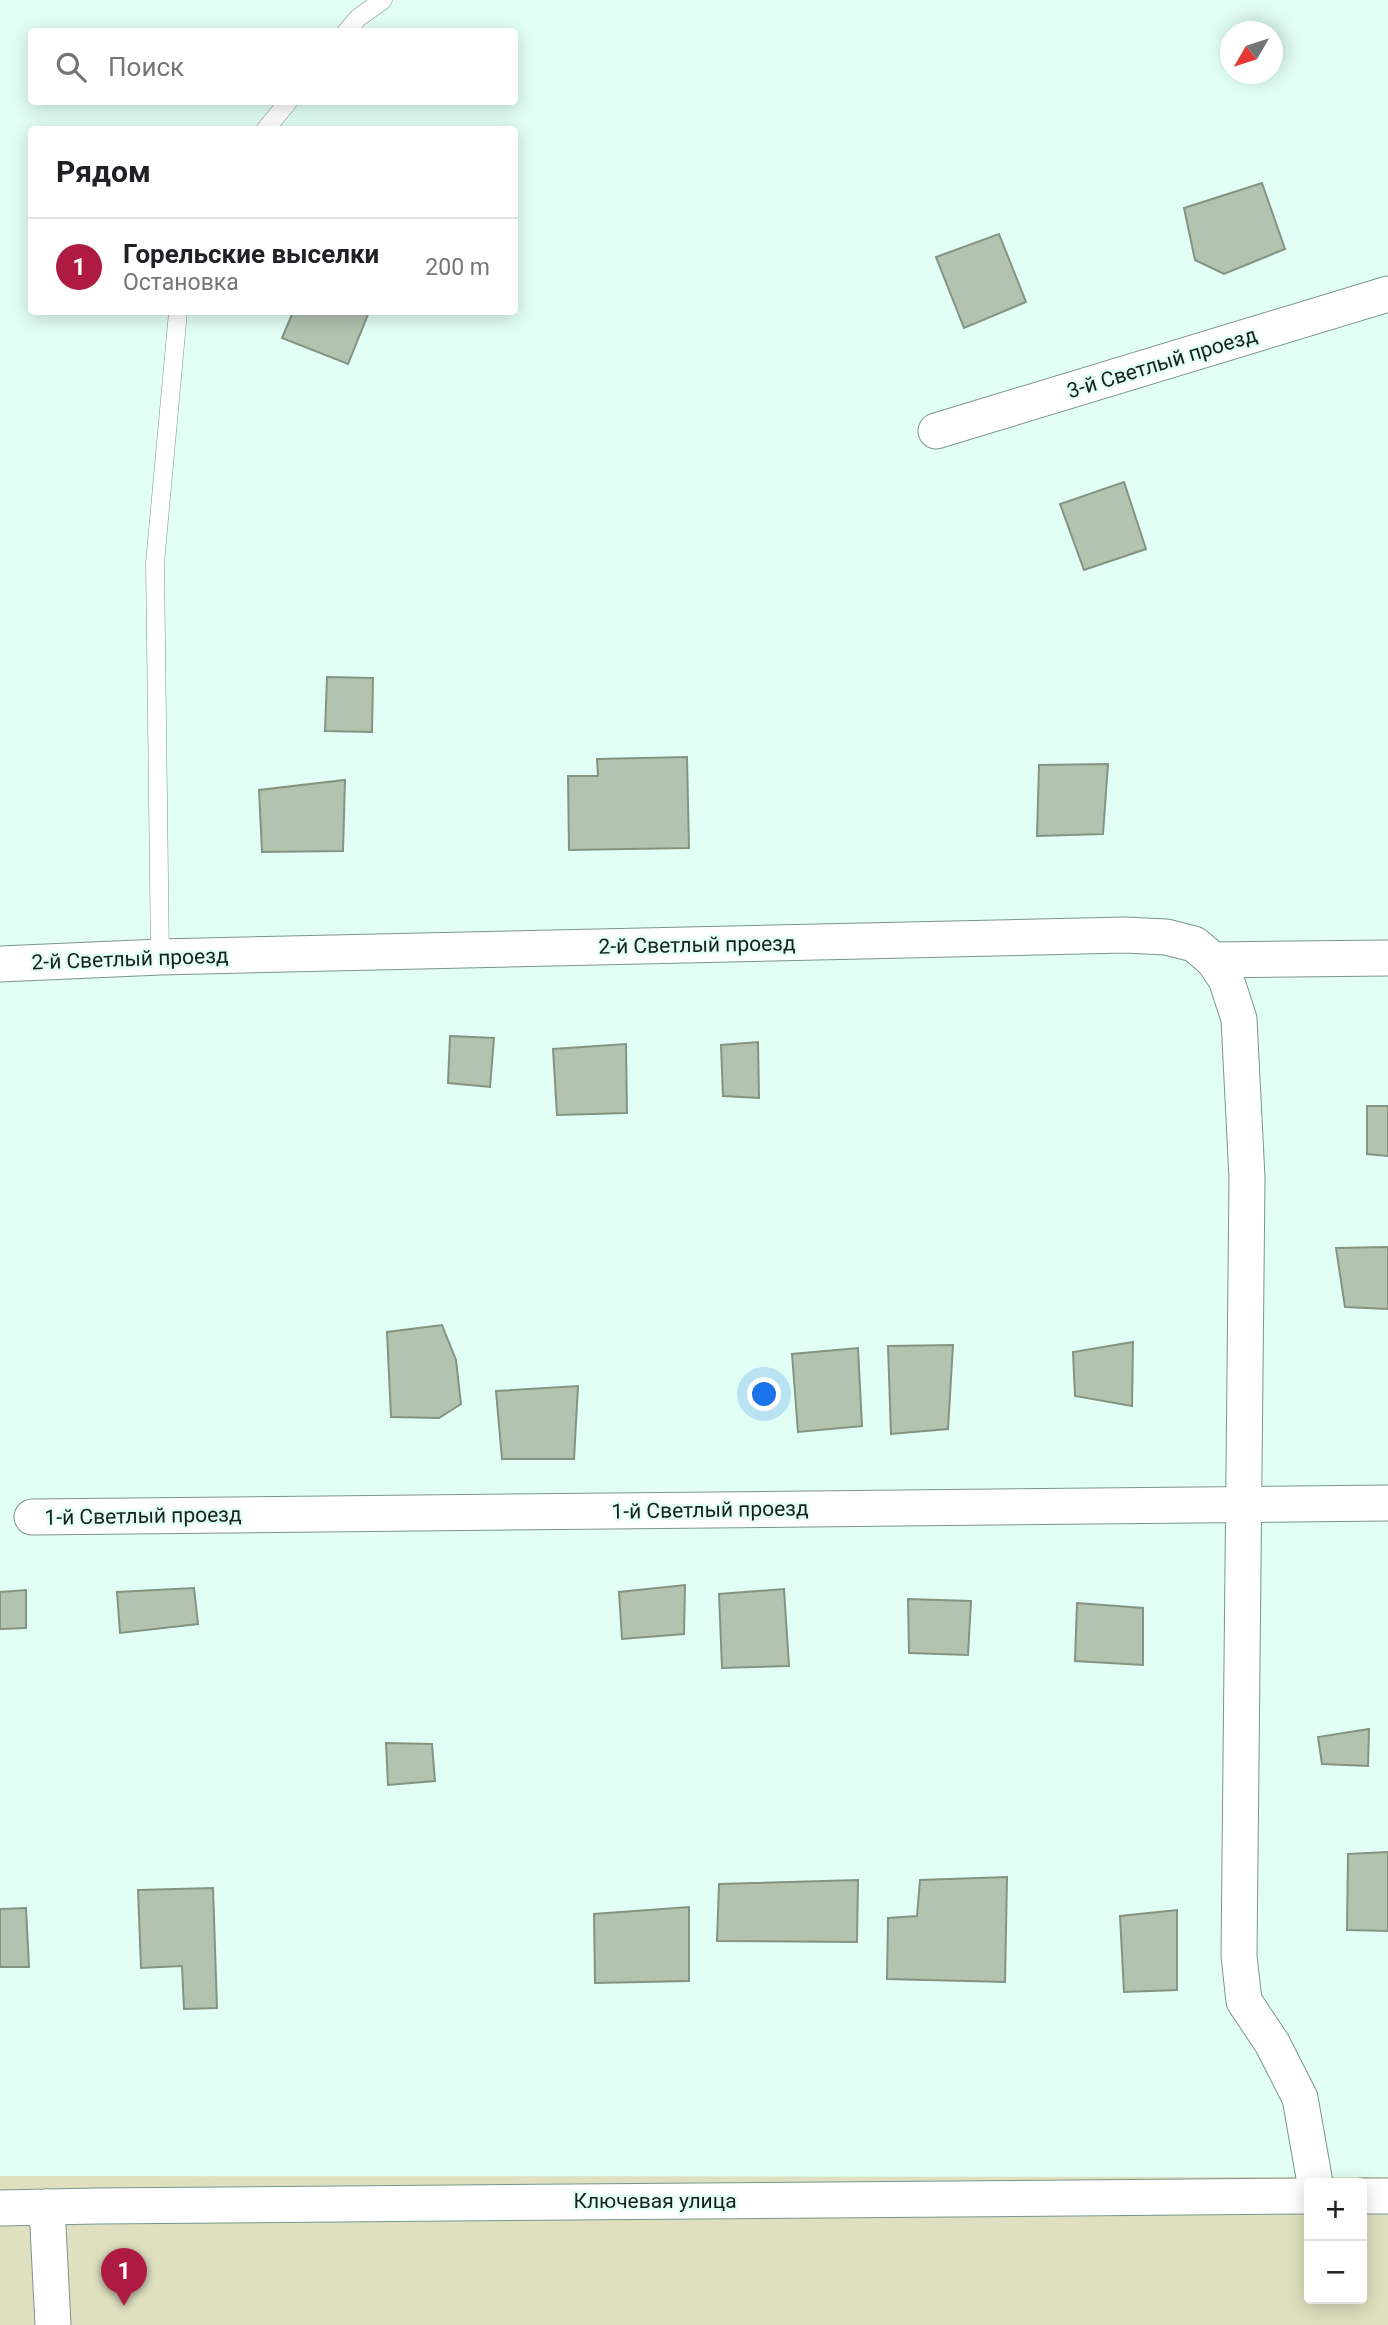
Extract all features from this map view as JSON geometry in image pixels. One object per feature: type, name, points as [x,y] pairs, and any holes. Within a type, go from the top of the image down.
[{"type":"street","name":"3-й Светлый проезд","points":[[936,431],[1388,294]]},
{"type":"street","name":"2-й Светлый проезд","points":[[0,964],[160,957],[1125,935],[1167,937],[1194,944],[1213,960]]},
{"type":"street","points":[[1213,960],[1388,958]]},
{"type":"street","points":[[1213,960],[1226,979],[1240,1019],[1247,1178],[1239,1956],[1244,2001],[1272,2043],[1300,2098],[1314,2178]]},
{"type":"street","name":"1-й Светлый проезд","points":[[32,1517],[1388,1503]]},
{"type":"street","name":"Ключевая улица","points":[[0,2208],[1304,2196]]},
{"type":"street","points":[[1367,2196],[1388,2196]]},
{"type":"street","points":[[47,2207],[53,2325]]},
{"type":"lane","points":[[349,28],[358,18],[383,0]]},
{"type":"lane","points":[[268,126],[286,105]]},
{"type":"lane","points":[[160,957],[155,563],[178,315]]},
{"type":"green space","points":[[0,2176],[1388,2177],[1388,2325],[0,2325]]},
{"type":"building","points":[[1262,183],[1285,249],[1224,274],[1195,260],[1184,208]]},
{"type":"building","points":[[999,234],[1026,302],[964,328],[936,257]]},
{"type":"building","points":[[292,315],[368,315],[348,364],[282,338]]},
{"type":"building","points":[[1124,482],[1146,549],[1084,570],[1060,504]]},
{"type":"building","points":[[327,677],[373,678],[372,732],[325,731]]},
{"type":"building","points":[[687,757],[689,848],[569,850],[568,776],[598,776],[597,759]]},
{"type":"building","points":[[1108,764],[1103,834],[1037,836],[1039,765]]},
{"type":"building","points":[[345,780],[343,851],[262,852],[259,790]]},
{"type":"building","points":[[450,1036],[494,1038],[490,1087],[448,1083]]},
{"type":"building","points":[[758,1042],[759,1098],[723,1096],[721,1045]]},
{"type":"building","points":[[626,1044],[627,1113],[557,1115],[553,1049]]},
{"type":"building","points":[[1367,1106],[1388,1106],[1388,1156],[1367,1154]]},
{"type":"building","points":[[1388,1247],[1388,1309],[1345,1307],[1336,1248]]},
{"type":"building","points":[[442,1325],[456,1360],[461,1404],[439,1418],[391,1417],[387,1332]]},
{"type":"building","points":[[1133,1342],[1132,1406],[1075,1396],[1073,1352]]},
{"type":"building","points":[[953,1345],[948,1429],[891,1434],[888,1346]]},
{"type":"building","points":[[858,1348],[862,1426],[798,1432],[792,1354]]},
{"type":"building","points":[[578,1386],[574,1459],[502,1459],[496,1391]]},
{"type":"building","points":[[685,1585],[684,1634],[622,1639],[619,1592]]},
{"type":"building","points":[[194,1588],[198,1624],[120,1633],[117,1592]]},
{"type":"building","points":[[784,1589],[789,1666],[722,1668],[719,1594]]},
{"type":"building","points":[[26,1590],[26,1628],[0,1629],[0,1592]]},
{"type":"building","points":[[908,1599],[971,1601],[968,1655],[909,1653]]},
{"type":"building","points":[[1077,1603],[1143,1608],[1143,1665],[1075,1661]]},
{"type":"building","points":[[1369,1729],[1368,1766],[1322,1764],[1318,1737]]},
{"type":"building","points":[[386,1743],[432,1744],[435,1781],[388,1785]]},
{"type":"building","points":[[1388,1852],[1388,1931],[1347,1930],[1348,1854]]},
{"type":"building","points":[[1007,1877],[1005,1982],[887,1979],[888,1918],[917,1916],[920,1880]]},
{"type":"building","points":[[858,1880],[857,1942],[717,1941],[719,1884]]},
{"type":"building","points":[[213,1888],[217,2008],[184,2009],[182,1966],[141,1968],[138,1890]]},
{"type":"building","points":[[689,1907],[689,1981],[595,1983],[594,1914]]},
{"type":"building","points":[[26,1908],[29,1967],[0,1967],[0,1909]]},
{"type":"building","points":[[1177,1910],[1177,1990],[1124,1992],[1120,1916]]},
{"type":"place","name":"Горельские выселки","points":[[124,2306]]}]
